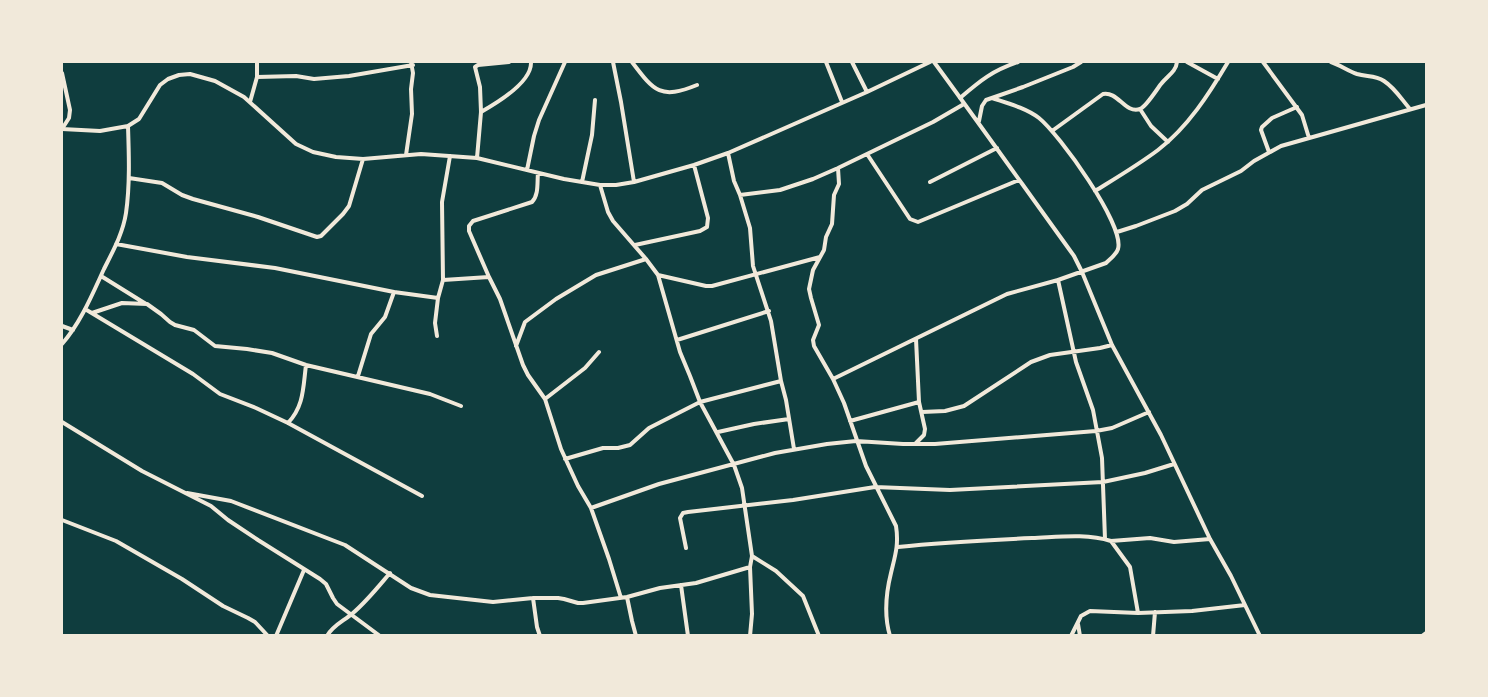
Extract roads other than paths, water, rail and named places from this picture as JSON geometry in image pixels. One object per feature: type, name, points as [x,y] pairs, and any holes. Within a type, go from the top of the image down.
[{"type":"street","points":[[250,102],[257,77],[257,62]]},
{"type":"street","points":[[477,158],[481,112],[476,65],[509,62]]},
{"type":"street","points":[[481,112],[517,88],[529,74],[531,62]]},
{"type":"street","points":[[527,170],[539,120],[565,62]]},
{"type":"street","points":[[613,62],[634,182]]},
{"type":"street","points":[[632,62],[659,91],[677,92],[697,85]]},
{"type":"street","points":[[826,62],[842,102]]},
{"type":"street","points":[[852,62],[867,92]]},
{"type":"street","points":[[62,73],[70,110],[69,118],[62,129],[100,131],[128,126],[139,119],[159,85],[179,75],[190,74],[215,81],[250,102],[296,144],[314,152],[336,157],[363,159],[406,155],[477,158],[582,182],[616,185],[694,165],[728,153],[867,92],[922,64],[932,62],[1074,256],[1112,345],[1161,435],[1260,636]]},
{"type":"street","points":[[960,98],[980,80],[997,69],[1018,62]]},
{"type":"street","points":[[978,122],[986,100],[1081,62]]},
{"type":"street","points":[[1052,131],[1103,94],[1108,93],[1114,96],[1127,107],[1140,109],[1145,106],[1165,78],[1177,66],[1177,62]]},
{"type":"street","points":[[1187,62],[1218,79]]},
{"type":"street","points":[[1095,190],[1130,170],[1168,142],[1195,114],[1228,62]]},
{"type":"street","points":[[1263,62],[1302,115],[1309,138]]},
{"type":"street","points":[[1331,62],[1354,73],[1370,75],[1385,81],[1410,109]]},
{"type":"street","points":[[257,77],[296,76],[314,79],[349,76],[412,64],[412,114],[406,155]]},
{"type":"street","points":[[833,379],[1007,294],[1058,280],[1106,263],[1118,249],[1117,232],[1095,190],[1074,157],[1038,117],[992,98]]},
{"type":"street","points":[[582,182],[592,135],[595,100]]},
{"type":"street","points":[[740,195],[780,190],[799,184],[838,168],[933,122],[964,104]]},
{"type":"street","points":[[1117,232],[1187,204],[1202,190],[1241,171],[1281,146],[1426,105]]},
{"type":"street","points":[[1269,152],[1262,127],[1272,118],[1297,107]]},
{"type":"street","points":[[1140,109],[1151,126],[1168,142]]},
{"type":"street","points":[[62,344],[85,309],[116,244],[125,219],[129,178],[128,126]]},
{"type":"street","points":[[930,182],[997,148]]},
{"type":"street","points":[[728,153],[734,181],[750,228],[751,258],[769,311],[794,449]]},
{"type":"street","points":[[867,154],[910,219],[918,222],[1019,180]]},
{"type":"street","points":[[437,336],[435,323],[443,280],[442,202],[450,156]]},
{"type":"street","points":[[129,178],[162,183],[193,199],[258,217],[317,237],[321,236],[343,214],[352,201],[363,159]]},
{"type":"street","points":[[635,245],[699,231],[707,227],[708,218],[694,165]]},
{"type":"street","points":[[838,168],[839,184],[834,195],[832,224],[826,237],[824,250],[813,270],[809,289],[819,325],[813,340],[844,403],[866,466],[896,526],[898,547],[887,594],[890,636]]},
{"type":"street","points":[[538,173],[535,199],[473,221],[469,226],[469,231],[500,299],[528,375],[545,399],[565,459],[591,508],[621,598]]},
{"type":"street","points":[[600,185],[608,212],[658,274],[680,352],[700,402],[734,465],[743,492],[752,556],[750,636]]},
{"type":"street","points":[[116,244],[187,257],[275,268],[394,292],[438,298]]},
{"type":"street","points":[[658,274],[706,286],[717,286],[821,256]]},
{"type":"street","points":[[516,347],[525,322],[556,299],[596,275],[646,259]]},
{"type":"street","points":[[101,276],[147,304],[175,326],[194,330],[214,346],[272,354],[306,365],[430,394],[461,406]]},
{"type":"street","points":[[443,280],[489,277]]},
{"type":"street","points":[[1058,280],[1076,362],[1090,400],[1102,462],[1105,539]]},
{"type":"street","points":[[358,376],[371,334],[386,317],[394,292]]},
{"type":"street","points":[[92,313],[122,303],[147,304]]},
{"type":"street","points":[[85,309],[193,374],[219,394],[288,423],[422,496]]},
{"type":"street","points":[[677,340],[769,311]]},
{"type":"street","points":[[62,326],[73,330]]},
{"type":"street","points":[[916,339],[919,402],[925,432],[916,444]]},
{"type":"street","points":[[922,412],[945,411],[964,406],[1032,362],[1050,355],[1112,345]]},
{"type":"street","points":[[545,399],[585,368],[599,352]]},
{"type":"street","points":[[288,423],[300,406],[306,365]]},
{"type":"street","points":[[565,459],[603,448],[630,445],[649,428],[700,402],[781,381]]},
{"type":"street","points":[[850,421],[919,402]]},
{"type":"street","points":[[591,508],[659,484],[794,449],[856,441],[916,444],[1096,431],[1112,428],[1149,412]]},
{"type":"street","points":[[718,432],[789,419]]},
{"type":"street","points":[[62,422],[142,471],[211,506],[228,520],[326,584],[337,604],[380,636]]},
{"type":"street","points":[[686,548],[680,521],[683,513],[793,500],[876,487],[950,490],[1103,482],[1174,464]]},
{"type":"street","points":[[187,494],[231,501],[345,545],[411,588],[438,597],[493,602],[532,598],[564,599],[578,603],[627,597],[660,588],[696,583],[750,567]]},
{"type":"street","points":[[62,520],[116,541],[183,579],[223,606],[255,622],[268,636]]},
{"type":"street","points":[[898,547],[975,540],[1070,536],[1111,541],[1150,538],[1174,542],[1210,538]]},
{"type":"street","points":[[1111,541],[1130,567],[1138,613]]},
{"type":"street","points":[[752,556],[776,570],[803,596],[819,636]]},
{"type":"street","points":[[276,636],[304,570]]},
{"type":"street","points":[[327,636],[335,625],[371,597],[390,573]]},
{"type":"street","points":[[681,585],[688,636]]},
{"type":"street","points":[[627,597],[636,636]]},
{"type":"street","points":[[532,598],[540,636]]},
{"type":"street","points":[[1071,636],[1081,616],[1090,611],[1138,613],[1204,610],[1245,604]]},
{"type":"street","points":[[1153,636],[1155,612]]},
{"type":"street","points":[[1078,622],[1080,636]]},
{"type":"street","points":[[1422,636],[1426,633]]}]
